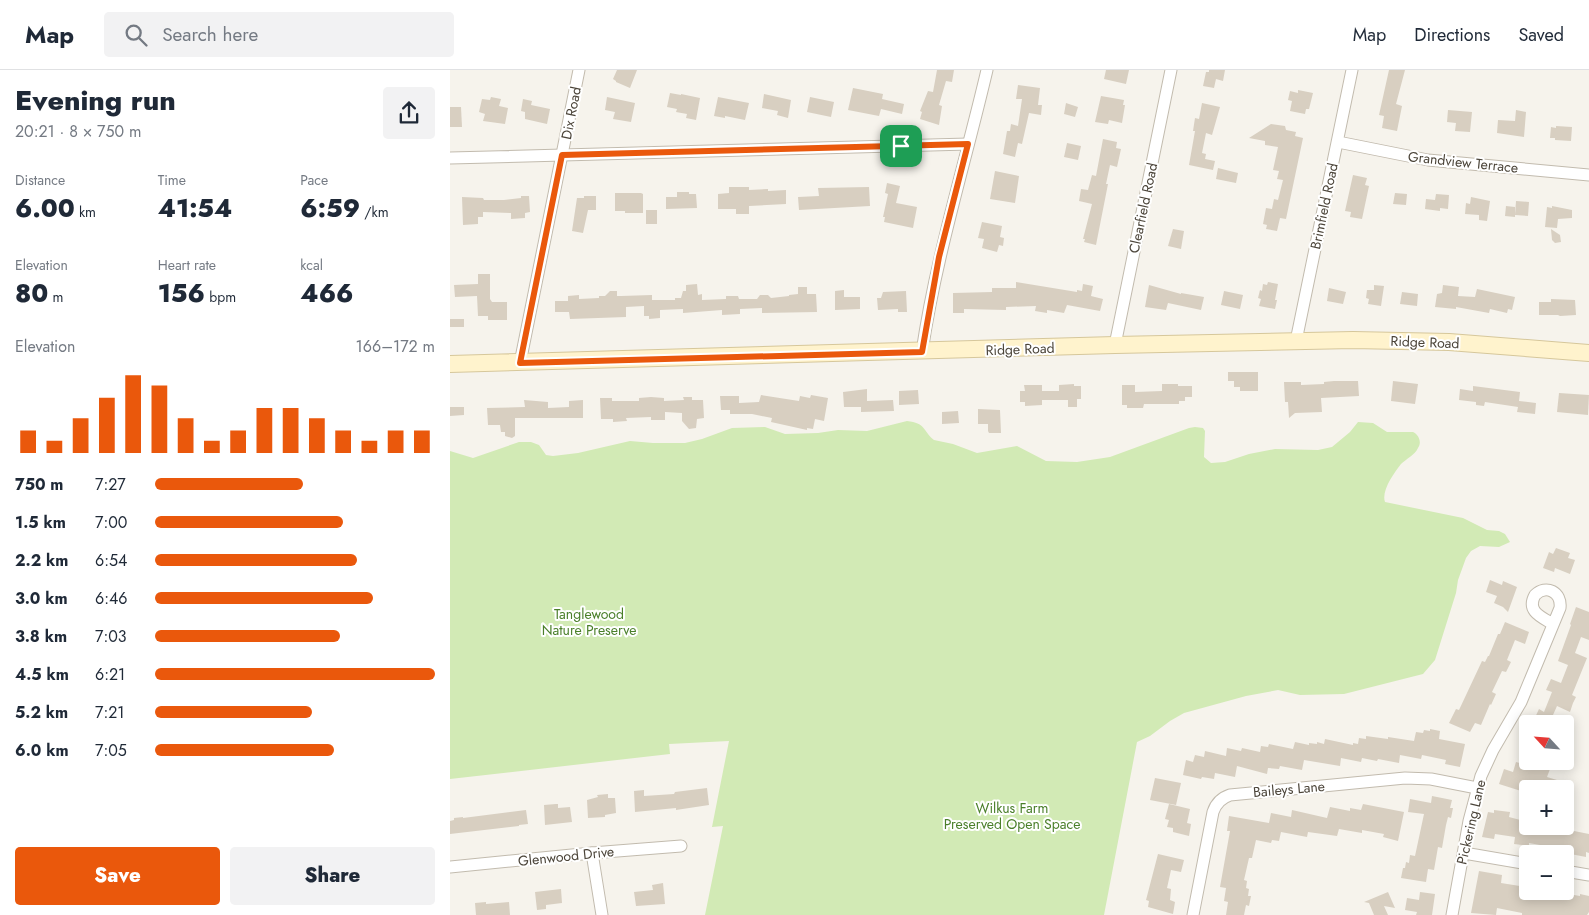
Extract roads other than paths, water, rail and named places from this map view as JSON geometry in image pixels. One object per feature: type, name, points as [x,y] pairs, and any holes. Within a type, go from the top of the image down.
[{"type":"street","name":"Dix Road","points":[[520,363],[579,70]]},
{"type":"street","points":[[922,352],[939,257],[987,70]]},
{"type":"street","name":"Clearfield Road","points":[[1115,345],[1171,70]]},
{"type":"street","name":"Brimfield Road","points":[[1296,341],[1352,70]]},
{"type":"street","name":"Grandview Terrace","points":[[1338,142],[1428,160],[1589,175]]},
{"type":"street","points":[[450,158],[968,144]]},
{"type":"street","name":"Ridge Road","points":[[450,364],[1115,345],[1383,340],[1449,342],[1589,353]]},
{"type":"street","name":"Pickering Lane","points":[[1452,915],[1477,788],[1493,750],[1521,702],[1553,624]]},
{"type":"street","name":"Baileys Lane","points":[[1193,915],[1213,812],[1218,801],[1224,797],[1406,778],[1431,779],[1477,788]]},
{"type":"street","name":"Glenwood Drive","points":[[450,867],[592,852],[681,846]]},
{"type":"street","points":[[592,852],[602,915]]},
{"type":"street","points":[[1464,853],[1519,862]]},
{"type":"street","points":[[1574,873],[1589,876]]},
{"type":"park label","name":"Tanglewood Nature Preserve","points":[[589,622]]},
{"type":"park label","name":"Wilkus Farm Preserved Open Space","points":[[1012,816]]}]
